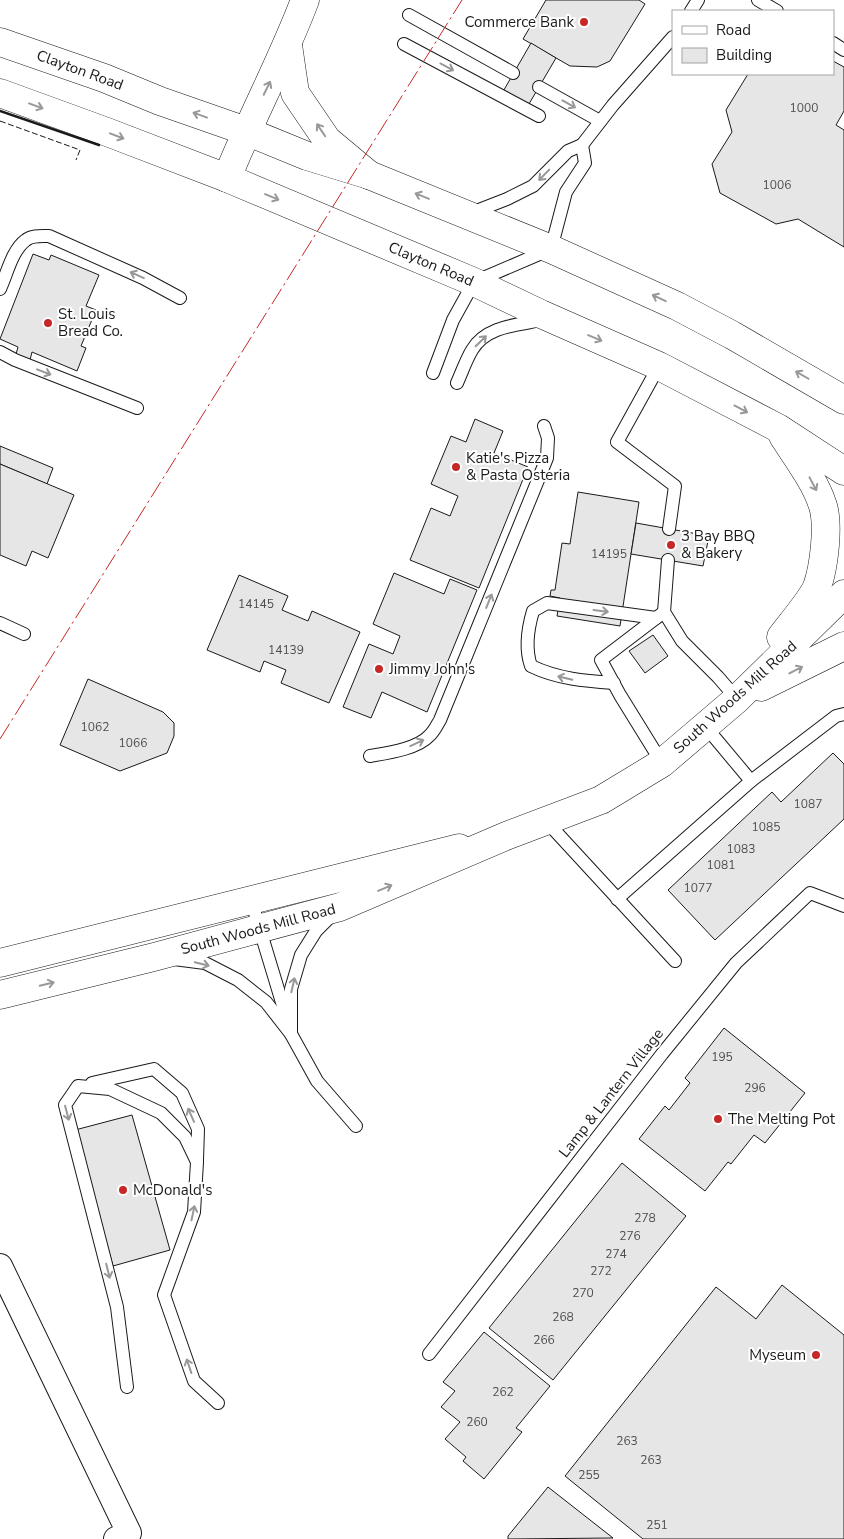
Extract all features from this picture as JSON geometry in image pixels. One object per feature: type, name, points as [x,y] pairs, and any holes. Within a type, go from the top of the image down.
[{"type":"main road","points":[[227,178],[246,131],[288,45],[305,0]]},
{"type":"main road","name":"Clayton Road","points":[[0,42],[104,78],[307,156],[369,175],[551,249],[677,306],[732,334],[844,400]]},
{"type":"main road","points":[[288,45],[295,93],[328,140],[369,175]]},
{"type":"main road","name":"Clayton Road","points":[[0,93],[227,178],[474,282],[659,366],[778,428],[844,471]]},
{"type":"main road","points":[[737,699],[817,588],[824,560],[824,508],[814,485],[778,428]]},
{"type":"main road","name":"South Woods Mill Road","points":[[0,995],[154,957],[340,907],[506,836],[601,800],[662,762],[737,699],[844,594]]},
{"type":"main road","points":[[799,638],[844,615]]},
{"type":"main road","points":[[737,699],[844,646]]},
{"type":"main road","name":"South Woods Mill Road","points":[[0,964],[506,836]]},
{"type":"street","points":[[0,1266],[125,1537]]},
{"type":"lane","points":[[758,0],[775,10]]},
{"type":"lane","points":[[409,15],[513,73]]},
{"type":"lane","points":[[467,214],[507,199],[533,186],[568,151],[582,145],[613,104],[672,38]]},
{"type":"lane","points":[[404,44],[539,116]]},
{"type":"lane","points":[[539,87],[600,121]]},
{"type":"lane","points":[[433,373],[452,320],[474,282],[551,249],[566,192],[585,163],[582,145]]},
{"type":"lane","points":[[0,289],[17,250],[26,239],[35,236],[49,236],[143,278],[180,298]]},
{"type":"lane","points":[[457,383],[472,349],[487,335],[501,328],[550,318]]},
{"type":"lane","points":[[0,352],[15,360],[137,408]]},
{"type":"lane","points":[[659,366],[617,442],[675,486],[669,529]]},
{"type":"lane","points":[[370,756],[397,751],[418,743],[429,737],[440,720],[548,458],[548,438],[544,426]]},
{"type":"lane","points":[[662,762],[602,660],[660,615],[668,560]]},
{"type":"lane","points":[[614,683],[570,680],[531,666],[528,658],[529,624],[533,611],[547,603],[660,615],[682,641],[718,676],[737,699]]},
{"type":"lane","points":[[0,623],[24,634]]},
{"type":"lane","points":[[617,900],[751,781],[836,716],[844,714]]},
{"type":"lane","points":[[705,726],[751,781]]},
{"type":"lane","points":[[546,821],[674,961]]},
{"type":"lane","name":"Lamp & Lantern Village","points":[[429,1354],[662,1054],[736,963],[810,894],[844,906]]},
{"type":"lane","points":[[251,900],[291,1034]]},
{"type":"lane","points":[[291,1034],[291,989],[301,955],[316,930],[340,907]]},
{"type":"lane","points":[[154,957],[206,963],[238,980],[266,1002],[291,1034],[317,1081],[356,1126]]},
{"type":"lane","points":[[127,1387],[117,1307],[65,1105],[78,1086],[154,1069],[182,1093],[198,1129],[194,1212],[164,1295],[194,1380],[218,1404]]},
{"type":"lane","points":[[78,1086],[110,1089],[161,1113],[185,1137],[197,1162]]},
{"type":"building","name":"Commerce Bank","points":[[546,0],[639,0],[645,4],[610,61],[597,67],[570,66],[523,39]]},
{"type":"building","points":[[531,43],[556,58],[526,109],[501,95]]},
{"type":"building","points":[[834,62],[844,67],[844,111],[836,125],[844,130],[844,247],[798,219],[776,224],[720,193],[712,164],[732,132],[726,110],[747,75],[834,75]]},
{"type":"building","name":"St. Louis Bread Co.","points":[[33,254],[49,260],[51,255],[99,275],[86,306],[96,310],[81,346],[86,348],[77,371],[32,352],[30,360],[16,354],[18,347],[0,339]]},
{"type":"building","points":[[475,419],[503,431],[494,453],[528,467],[479,588],[410,560],[431,508],[450,516],[458,496],[431,484],[451,436],[466,442]]},
{"type":"building","points":[[0,446],[53,468],[47,484],[0,464]]},
{"type":"building","points":[[0,464],[74,495],[48,558],[32,551],[26,566],[0,555]]},
{"type":"building","points":[[578,492],[639,502],[620,626],[557,616],[560,598],[550,596],[551,590],[555,590],[562,543],[570,544]]},
{"type":"building","points":[[636,523],[709,536],[703,566],[631,554]]},
{"type":"building","points":[[394,573],[444,594],[450,579],[477,590],[427,712],[382,692],[371,718],[343,707],[369,644],[393,654],[400,636],[373,624]]},
{"type":"building","points":[[239,575],[288,596],[282,610],[308,621],[312,611],[360,632],[329,703],[281,683],[286,670],[264,661],[260,672],[207,650]]},
{"type":"building","points":[[653,635],[668,656],[645,673],[629,651]]},
{"type":"building","points":[[88,679],[163,712],[174,723],[174,736],[167,753],[120,771],[60,745]]},
{"type":"building","points":[[833,753],[844,764],[844,819],[715,940],[668,890],[772,792],[781,802]]},
{"type":"building","points":[[724,1028],[805,1093],[765,1143],[754,1135],[731,1164],[728,1162],[705,1191],[639,1139],[665,1106],[669,1110],[690,1083],[685,1078]]},
{"type":"building","name":"McDonald's","points":[[132,1115],[170,1250],[113,1266],[75,1130]]},
{"type":"building","points":[[622,1163],[686,1216],[553,1380],[489,1328]]},
{"type":"building","points":[[782,1285],[844,1335],[844,1539],[643,1539],[565,1476],[716,1287],[756,1319]]},
{"type":"building","points":[[484,1332],[550,1386],[516,1428],[522,1432],[484,1479],[463,1461],[466,1457],[445,1439],[460,1422],[441,1407],[455,1391],[443,1382]]},
{"type":"building","points":[[548,1487],[613,1538],[508,1539],[508,1536]]},
{"type":"fence","points":[[0,121],[80,150],[76,160]]},
{"type":"wall","points":[[0,111],[99,145]]},
{"type":"power","points":[[0,739],[462,0]]},
{"type":"place","name":"Commerce Bank","points":[[584,22]]},
{"type":"place","name":"St. Louis Bread Co.","points":[[48,323]]},
{"type":"place","name":"Katie's Pizza & Pasta Osteria","points":[[456,467]]},
{"type":"place","name":"3 Bay BBQ & Bakery","points":[[671,545]]},
{"type":"place","name":"Jimmy John's","points":[[379,669]]},
{"type":"place","name":"The Melting Pot","points":[[718,1119]]},
{"type":"place","name":"McDonald's","points":[[123,1190]]},
{"type":"place","name":"Myseum","points":[[816,1355]]}]
